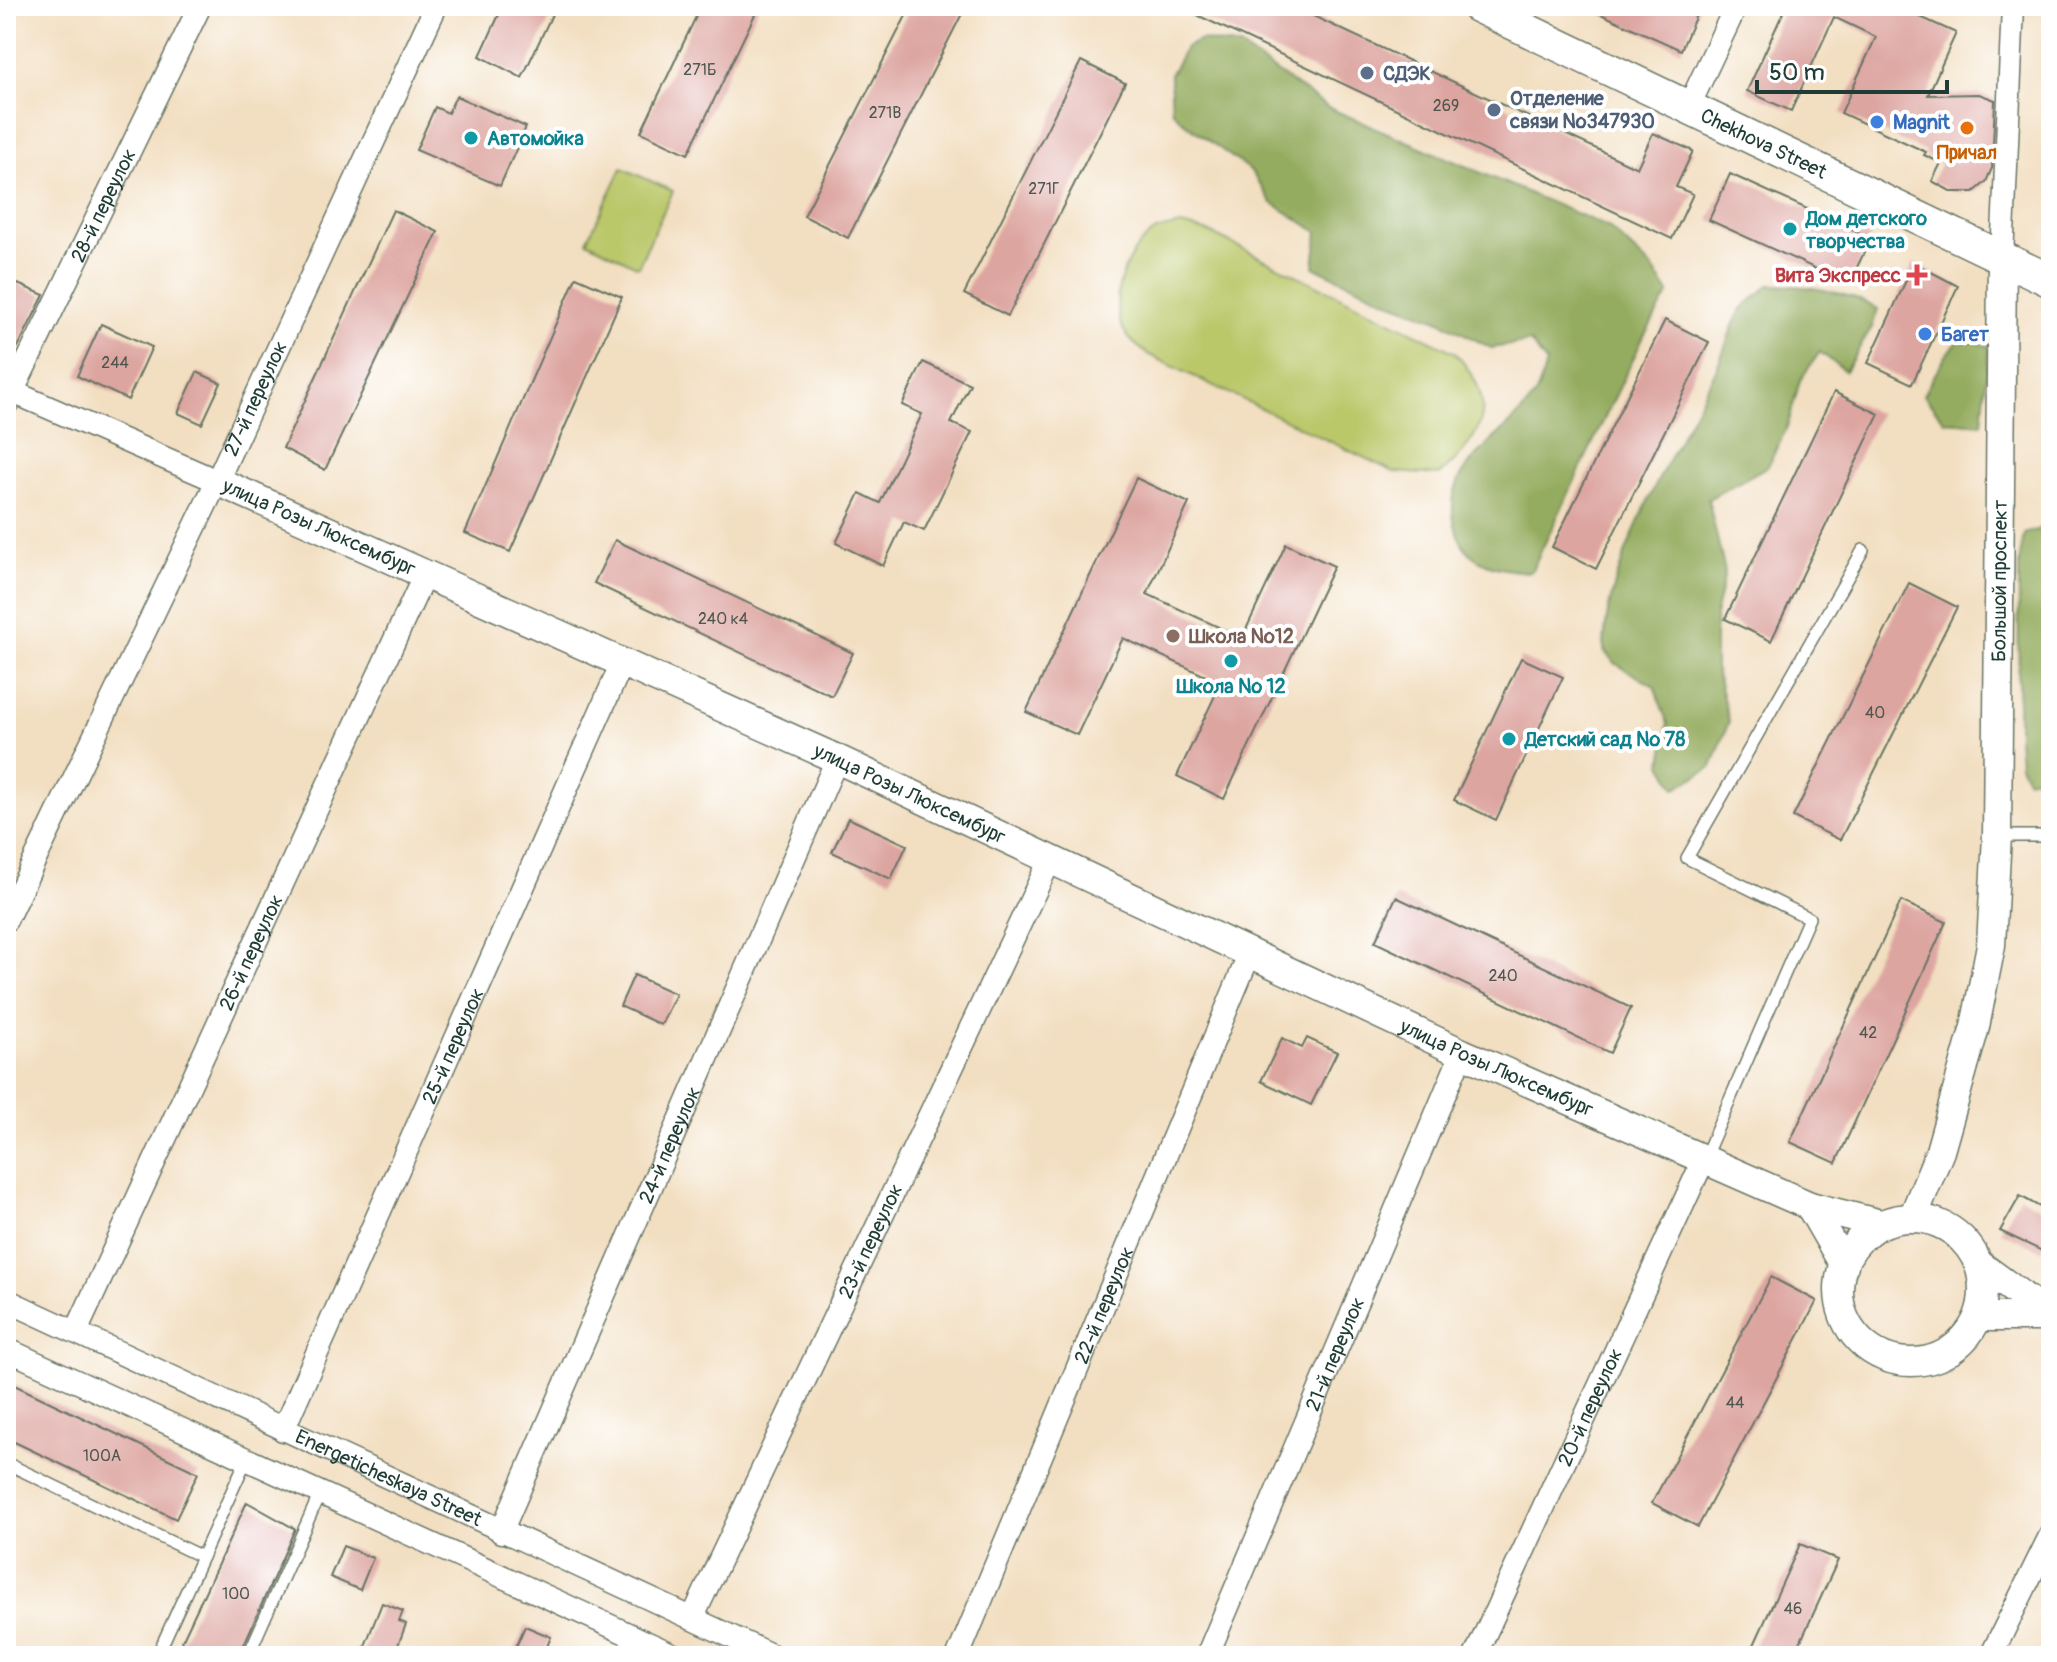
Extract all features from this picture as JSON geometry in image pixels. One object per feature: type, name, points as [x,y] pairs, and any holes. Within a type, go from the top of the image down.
[{"type":"main road","name":"Chekhova Street","points":[[1477,6],[2051,281]]},
{"type":"street","name":"28-й переулок","points":[[8,396],[200,6]]},
{"type":"street","name":"27-й переулок","points":[[6,920],[217,481],[436,6]]},
{"type":"street","points":[[1688,108],[1736,6]]},
{"type":"street","name":"Большой проспект","points":[[1913,1217],[1940,1151],[1975,1027],[1991,945],[1997,836],[2002,258],[2013,6]]},
{"type":"street","name":"улица Розы Люксембург","points":[[8,396],[217,481],[837,759],[1049,862],[1462,1053],[1810,1206],[1881,1224],[1913,1217],[1945,1225]]},
{"type":"street","name":"26-й переулок","points":[[76,1332],[425,574]]},
{"type":"street","name":"25-й переулок","points":[[283,1430],[622,663]]},
{"type":"street","name":"24-й переулок","points":[[501,1532],[837,759]]},
{"type":"street","name":"23-й переулок","points":[[692,1619],[1049,862]]},
{"type":"street","name":"22-й переулок","points":[[958,1656],[1249,955]]},
{"type":"street","name":"21-й переулок","points":[[1207,1656],[1462,1053]]},
{"type":"street","name":"Большой проспект","points":[[1940,1151],[1945,1225]]},
{"type":"street","name":"20-й переулок","points":[[1475,1656],[1704,1159]]},
{"type":"street","points":[[1810,1206],[1844,1265]]},
{"type":"street","points":[[1881,1224],[1858,1241],[1844,1265],[1840,1282],[1844,1314],[1859,1339],[1874,1351],[1903,1361],[1927,1360],[1947,1353],[1962,1342],[1979,1317],[1984,1284],[1980,1265],[1971,1248],[1945,1225]]},
{"type":"street","points":[[1980,1265],[2050,1317]]},
{"type":"street","name":"Energeticheskaya Street","points":[[6,1300],[439,1504],[773,1656]]},
{"type":"street","points":[[1979,1317],[2050,1317]]},
{"type":"street","points":[[6,1349],[321,1490],[676,1656]]},
{"type":"street","points":[[424,1538],[439,1504]]},
{"type":"street","points":[[1991,1656],[2051,1534]]},
{"type":"lane","points":[[1704,1159],[1809,918],[1687,858],[1863,550]]},
{"type":"lane","points":[[1997,836],[2051,836]]},
{"type":"lane","points":[[157,1656],[247,1457]]},
{"type":"lane","points":[[6,1463],[202,1557]]},
{"type":"lane","points":[[248,1656],[321,1490]]},
{"type":"green space","points":[[1201,40],[1240,47],[1329,108],[1608,227],[1652,268],[1669,293],[1644,336],[1531,572],[1508,570],[1477,559],[1462,543],[1453,509],[1455,490],[1463,473],[1533,398],[1546,363],[1530,342],[1491,348],[1438,320],[1314,267],[1318,232],[1272,203],[1251,171],[1182,121],[1172,110],[1170,75],[1186,47]]},
{"type":"green space","points":[[622,168],[673,191],[638,267],[587,241]]},
{"type":"green space","points":[[1181,225],[1206,231],[1454,352],[1478,386],[1482,402],[1482,416],[1468,445],[1439,475],[1394,472],[1147,354],[1128,337],[1121,324],[1118,294],[1121,279],[1135,251],[1145,240],[1156,231]]},
{"type":"green space","points":[[1769,285],[1825,290],[1852,297],[1878,309],[1872,327],[1845,371],[1820,352],[1800,380],[1788,425],[1768,466],[1708,499],[1725,572],[1715,616],[1715,668],[1729,721],[1712,767],[1676,788],[1662,764],[1668,724],[1654,686],[1616,664],[1604,651],[1607,617],[1615,582],[1643,510],[1716,371],[1738,315]]},
{"type":"green space","points":[[1962,337],[1989,347],[1982,424],[1945,421],[1923,395],[1945,357]]},
{"type":"green space","points":[[2051,525],[2051,775],[2027,779],[2020,765],[2018,737],[2019,563],[2024,534]]},
{"type":"building","points":[[503,6],[556,6],[522,78],[480,56]]},
{"type":"building","points":[[701,6],[759,6],[688,154],[641,132]]},
{"type":"building","points":[[911,6],[966,6],[848,238],[804,216]]},
{"type":"building","points":[[1178,6],[1292,6],[1637,168],[1653,133],[1693,151],[1676,187],[1693,194],[1672,239]]},
{"type":"building","points":[[1583,6],[1700,6],[1681,50]]},
{"type":"building","points":[[1786,6],[1896,6],[1956,33],[1928,95],[1979,94],[1995,100],[1992,168],[1986,182],[1974,192],[1952,192],[1932,181],[1941,163],[1924,155],[1926,152],[1841,113],[1876,37],[1834,17],[1791,111],[1747,91]]},
{"type":"building","points":[[1081,61],[1125,83],[1008,316],[964,294]]},
{"type":"building","name":"Автомойка","points":[[456,96],[526,127],[500,186],[416,150],[435,107],[448,113]]},
{"type":"building","name":"Дом детского творчества","points":[[1730,174],[1871,238],[1849,284],[1709,220]]},
{"type":"building","points":[[393,210],[438,232],[325,470],[283,448]]},
{"type":"building","points":[[1914,263],[1958,286],[1912,384],[1868,363]]},
{"type":"building","points":[[576,277],[622,297],[510,552],[465,533]]},
{"type":"building","points":[[6,279],[44,295],[18,347],[6,341]]},
{"type":"building","points":[[1665,320],[1709,342],[1596,569],[1552,547]]},
{"type":"building","points":[[101,324],[152,347],[128,400],[77,376]]},
{"type":"building","points":[[923,362],[970,384],[951,423],[972,432],[924,531],[904,522],[883,566],[836,543],[860,493],[880,503],[922,414],[902,405]]},
{"type":"building","points":[[197,372],[221,383],[202,424],[178,413]]},
{"type":"building","points":[[1834,392],[1879,414],[1771,641],[1725,619]]},
{"type":"building","name":"Школа № 12","points":[[1136,478],[1189,503],[1147,594],[1242,638],[1286,544],[1334,566],[1224,799],[1177,776],[1221,683],[1123,638],[1077,735],[1026,712]]},
{"type":"building","points":[[615,540],[853,653],[832,696],[594,583]]},
{"type":"building","points":[[1909,583],[1957,607],[1840,840],[1793,817]]},
{"type":"building","name":"Детский сад № 78","points":[[1521,658],[1563,677],[1496,820],[1454,800]]},
{"type":"building","points":[[848,818],[907,845],[891,879],[832,852]]},
{"type":"building","points":[[1396,897],[1631,1008],[1610,1053],[1375,942]]},
{"type":"building","points":[[1901,901],[1946,922],[1836,1163],[1790,1142]]},
{"type":"building","points":[[634,975],[676,994],[661,1025],[620,1006]]},
{"type":"building","points":[[1282,1038],[1302,1048],[1307,1038],[1337,1052],[1311,1105],[1261,1081]]},
{"type":"building","points":[[2020,1196],[2051,1213],[2051,1233],[2042,1251],[2000,1231]]},
{"type":"building","points":[[1771,1277],[1817,1301],[1698,1527],[1652,1503]]},
{"type":"building","points":[[6,1381],[198,1473],[176,1519],[6,1438]]},
{"type":"building","points":[[247,1502],[295,1529],[246,1640],[238,1656],[175,1656]]},
{"type":"building","points":[[1800,1544],[1838,1560],[1794,1656],[1749,1656]]},
{"type":"building","points":[[343,1546],[373,1558],[360,1590],[330,1577]]},
{"type":"building","points":[[382,1603],[403,1611],[399,1621],[406,1624],[394,1656],[361,1656]]},
{"type":"building","points":[[525,1626],[551,1637],[543,1656],[512,1656]]},
{"type":"place","name":"СДЭК","points":[[1367,73]]},
{"type":"place","name":"Отделение связи №347930","points":[[1494,110]]},
{"type":"place","name":"Magnit","points":[[1877,122]]},
{"type":"place","name":"Причал","points":[[1967,128]]},
{"type":"place","name":"Автомойка","points":[[471,138]]},
{"type":"place","name":"Дом детского творчества","points":[[1790,229]]},
{"type":"place","name":"Вита Экспресс","points":[[1917,275]]},
{"type":"place","name":"Багет","points":[[1925,334]]},
{"type":"place","name":"Школа №12","points":[[1173,636]]},
{"type":"place","name":"Школа № 12","points":[[1231,661]]},
{"type":"place","name":"Детский сад № 78","points":[[1509,739]]}]
